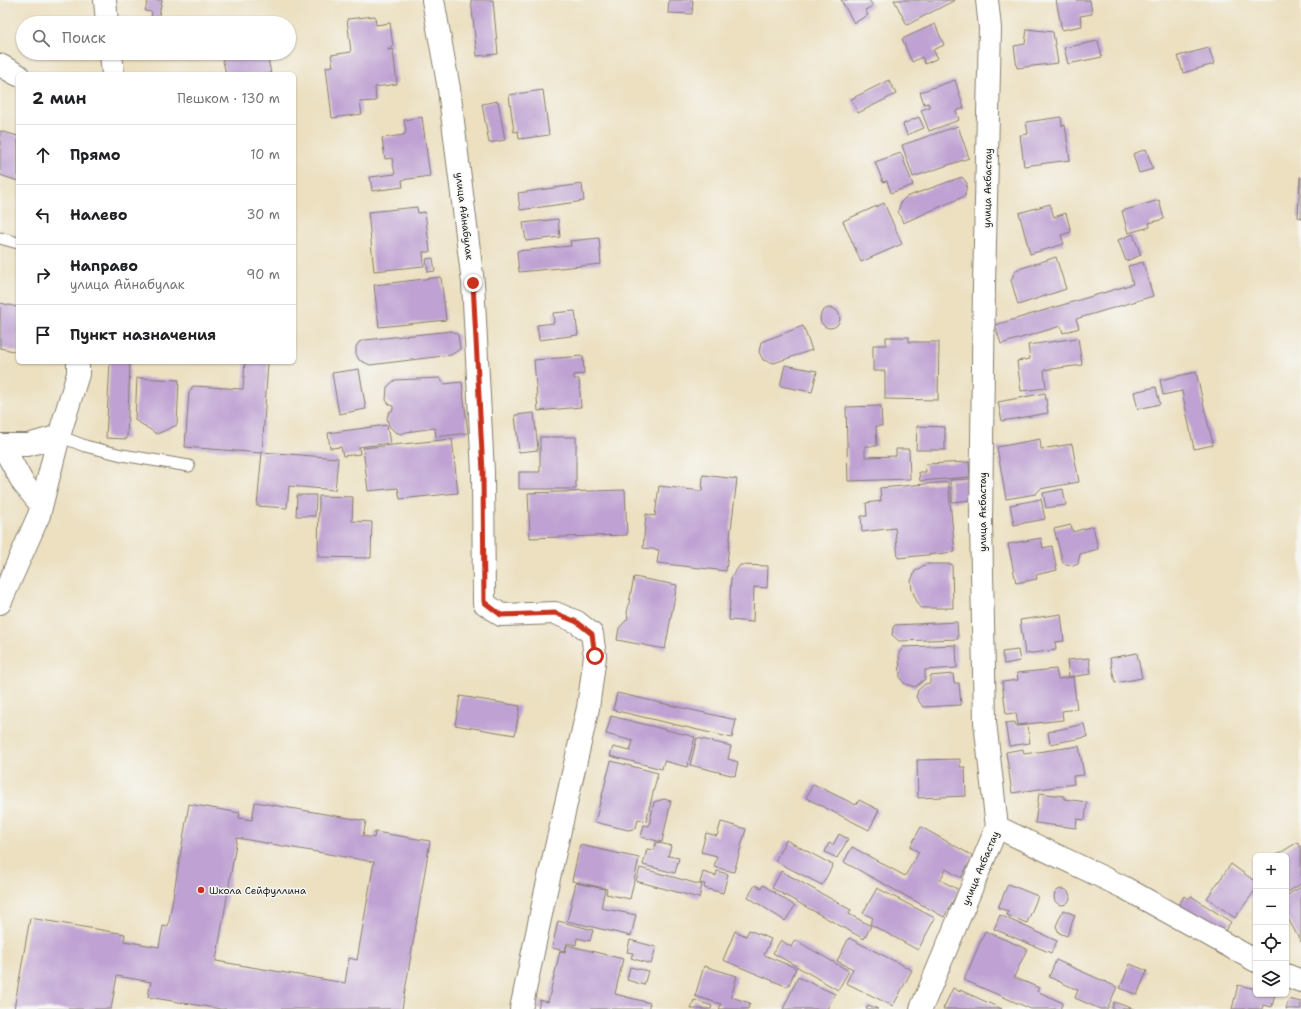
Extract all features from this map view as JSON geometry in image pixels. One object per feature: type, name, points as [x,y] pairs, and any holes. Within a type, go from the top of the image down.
[{"type":"street","points":[[105,0],[106,16]]},
{"type":"street","name":"улица Айнабулак","points":[[433,0],[449,89],[473,283],[483,472],[484,602],[501,615],[555,613],[577,622],[592,634],[595,656],[588,708],[545,895],[521,1009]]},
{"type":"street","name":"улица Акбастау","points":[[921,1009],[997,827],[985,722],[981,522],[984,286],[990,28],[987,0]]},
{"type":"street","points":[[112,60],[113,72]]},
{"type":"street","points":[[0,65],[16,74]]},
{"type":"street","points":[[0,603],[39,515],[59,436],[78,374],[78,364]]},
{"type":"street","points":[[1,445],[28,445],[59,436]]},
{"type":"street","points":[[1,445],[23,483],[41,505]]},
{"type":"street","points":[[997,827],[1125,888],[1253,959]]},
{"type":"street","points":[[1289,976],[1301,981]]},
{"type":"lane","points":[[0,238],[16,242]]},
{"type":"lane","points":[[59,436],[99,450],[189,466]]},
{"type":"building","points":[[148,0],[162,0],[159,16],[151,16],[152,12],[145,11]]},
{"type":"building","points":[[471,0],[493,0],[498,54],[477,56]]},
{"type":"building","points":[[669,0],[693,0],[692,14],[668,13]]},
{"type":"building","points":[[841,0],[869,0],[873,6],[865,10],[868,15],[854,23]]},
{"type":"building","points":[[894,0],[955,0],[907,25]]},
{"type":"building","points":[[1056,0],[1090,0],[1092,14],[1080,16],[1082,26],[1062,30]]},
{"type":"building","points":[[375,16],[376,25],[390,23],[393,47],[388,48],[388,50],[393,49],[397,84],[375,87],[376,101],[360,102],[362,114],[332,118],[326,67],[333,66],[331,55],[351,52],[347,19]]},
{"type":"building","points":[[935,24],[944,45],[933,50],[938,58],[925,64],[922,57],[912,62],[902,39]]},
{"type":"building","points":[[1027,29],[1053,32],[1058,63],[1017,68],[1014,46],[1025,44]]},
{"type":"building","points":[[1098,41],[1102,57],[1068,64],[1064,48]]},
{"type":"building","points":[[1209,48],[1214,64],[1183,73],[1178,56]]},
{"type":"building","points":[[223,60],[268,60],[271,72],[226,72]]},
{"type":"building","points":[[889,80],[896,94],[858,113],[851,99]]},
{"type":"building","points":[[955,80],[964,108],[956,111],[959,120],[929,131],[921,110],[930,107],[928,103],[924,104],[920,92]]},
{"type":"building","points":[[543,90],[549,135],[519,139],[518,131],[514,132],[509,95]]},
{"type":"building","points":[[498,101],[505,140],[489,143],[482,104]]},
{"type":"building","points":[[422,117],[430,176],[402,180],[403,187],[372,191],[370,177],[395,174],[392,158],[385,159],[382,138],[404,135],[406,131],[404,120]]},
{"type":"building","points":[[919,117],[924,128],[907,135],[903,124]]},
{"type":"building","points":[[1061,117],[1062,126],[1065,125],[1070,160],[1024,166],[1020,135],[1028,134],[1026,122]]},
{"type":"building","points":[[958,126],[969,158],[913,177],[902,145]]},
{"type":"building","points":[[0,131],[16,135],[16,180],[0,175]]},
{"type":"building","points":[[1146,149],[1153,169],[1139,173],[1133,154]]},
{"type":"building","points":[[901,153],[913,185],[891,193],[887,181],[883,182],[875,162]]},
{"type":"building","points":[[962,177],[967,183],[965,196],[903,223],[898,211],[901,202],[906,197]]},
{"type":"building","points":[[1301,177],[1301,218],[1298,217]]},
{"type":"building","points":[[582,184],[584,201],[520,210],[518,193]]},
{"type":"building","points":[[1159,200],[1164,219],[1149,223],[1150,227],[1128,233],[1122,211]]},
{"type":"building","points":[[884,203],[902,244],[861,262],[843,221]]},
{"type":"building","points":[[1050,204],[1054,217],[1066,213],[1071,232],[1061,235],[1064,244],[1030,254],[1019,213]]},
{"type":"building","points":[[417,207],[418,213],[425,212],[430,252],[423,252],[424,266],[374,271],[368,212]]},
{"type":"building","points":[[558,219],[560,237],[526,241],[523,223]]},
{"type":"building","points":[[1133,234],[1141,255],[1126,261],[1118,240]]},
{"type":"building","points":[[599,238],[601,264],[519,272],[517,251],[571,246],[570,241]]},
{"type":"building","points":[[1056,257],[1066,289],[1018,305],[1011,280],[1016,270]]},
{"type":"building","points":[[433,258],[435,271],[428,272],[426,259]]},
{"type":"building","points":[[1143,262],[1153,296],[1076,319],[1079,328],[1063,333],[1061,326],[1001,344],[995,325],[1133,284],[1128,266]]},
{"type":"building","points":[[441,277],[446,320],[379,327],[374,285]]},
{"type":"building","points":[[0,303],[16,307],[16,352],[0,348]]},
{"type":"building","points":[[830,308],[837,311],[840,318],[837,325],[830,328],[823,325],[820,318],[823,311]]},
{"type":"building","points":[[575,311],[578,335],[539,340],[537,325],[554,323],[553,313]]},
{"type":"building","points":[[803,326],[812,350],[774,363],[763,360],[759,352],[761,342]]},
{"type":"building","points":[[452,331],[458,335],[460,349],[451,355],[370,365],[359,360],[356,354],[356,347],[359,342],[365,340]]},
{"type":"building","points":[[886,337],[909,337],[909,342],[939,342],[938,400],[885,399],[885,371],[873,371],[873,345],[886,345]]},
{"type":"building","points":[[1078,338],[1082,365],[1044,370],[1046,388],[1021,391],[1017,361],[1030,359],[1028,345]]},
{"type":"building","points":[[583,356],[584,374],[574,375],[574,379],[579,379],[581,407],[538,411],[534,360]]},
{"type":"building","points":[[110,364],[130,364],[127,439],[106,438]]},
{"type":"building","points":[[245,364],[268,364],[262,453],[185,447],[189,393],[193,386],[243,389]]},
{"type":"building","points":[[785,365],[817,371],[812,392],[780,386]]},
{"type":"building","points":[[359,369],[366,409],[339,414],[332,373]]},
{"type":"building","points":[[1196,372],[1213,445],[1194,449],[1182,391],[1163,395],[1160,380]]},
{"type":"building","points":[[137,378],[179,380],[177,425],[157,434],[135,420]]},
{"type":"building","points":[[440,378],[444,384],[462,382],[468,433],[436,437],[435,428],[401,434],[395,432],[389,426],[387,418],[389,412],[393,410],[393,406],[386,400],[387,387],[395,380]]},
{"type":"building","points":[[1156,387],[1160,404],[1138,409],[1134,392]]},
{"type":"building","points":[[1045,393],[1048,413],[1002,421],[998,402]]},
{"type":"building","points":[[881,406],[882,426],[876,426],[877,446],[865,446],[865,457],[896,456],[896,449],[909,449],[910,479],[848,481],[846,407]]},
{"type":"building","points":[[534,413],[538,450],[519,452],[515,415]]},
{"type":"building","points":[[387,425],[390,443],[359,447],[360,454],[343,456],[341,447],[330,448],[328,433]]},
{"type":"building","points":[[917,426],[945,427],[945,450],[916,450]]},
{"type":"building","points":[[540,437],[576,437],[576,489],[519,489],[519,472],[540,472]]},
{"type":"building","points":[[452,439],[458,493],[400,499],[398,488],[368,491],[363,448]]},
{"type":"building","points":[[1040,439],[1041,449],[1072,444],[1079,482],[1040,489],[1036,494],[1006,499],[997,447]]},
{"type":"building","points":[[262,452],[338,458],[335,490],[289,486],[287,508],[257,506]]},
{"type":"building","points":[[969,462],[970,477],[920,481],[919,472],[926,472],[925,464]]},
{"type":"building","points":[[703,475],[737,479],[726,571],[657,563],[659,550],[643,548],[646,514],[655,516],[659,486],[702,491]]},
{"type":"building","points":[[971,479],[972,500],[952,502],[950,480]]},
{"type":"building","points":[[948,482],[955,552],[898,558],[895,528],[862,532],[861,516],[867,516],[866,503],[881,501],[880,488]]},
{"type":"building","points":[[1063,489],[1066,505],[1046,508],[1043,493]]},
{"type":"building","points":[[625,490],[627,535],[530,538],[528,493]]},
{"type":"building","points":[[297,495],[316,495],[315,516],[296,516]]},
{"type":"building","points":[[319,496],[353,497],[352,521],[372,522],[371,558],[318,557]]},
{"type":"building","points":[[1041,499],[1045,519],[1014,525],[1010,505]]},
{"type":"building","points":[[1071,525],[1073,532],[1093,526],[1098,549],[1080,554],[1078,564],[1073,566],[1063,563],[1054,529]]},
{"type":"building","points":[[1041,538],[1043,548],[1052,546],[1057,570],[1036,575],[1037,579],[1016,583],[1008,544]]},
{"type":"building","points":[[926,564],[952,564],[953,608],[921,608],[917,602],[912,590],[911,581],[915,571]]},
{"type":"building","points":[[740,565],[768,566],[767,588],[754,587],[753,622],[729,620],[731,578]]},
{"type":"building","points":[[634,577],[677,585],[665,649],[617,640],[619,628],[628,618],[627,613]]},
{"type":"building","points":[[1061,614],[1064,641],[1055,642],[1056,650],[1025,654],[1020,620]]},
{"type":"building","points":[[957,622],[958,639],[899,641],[892,635],[893,627],[895,625]]},
{"type":"building","points":[[956,645],[957,668],[925,670],[925,679],[915,687],[905,684],[900,678],[899,653],[903,647]]},
{"type":"building","points":[[1018,650],[1020,661],[1004,664],[1002,652]]},
{"type":"building","points":[[1137,653],[1142,678],[1115,683],[1110,658]]},
{"type":"building","points":[[1089,658],[1091,674],[1069,677],[1067,660]]},
{"type":"building","points":[[1056,669],[1058,679],[1073,677],[1077,709],[1062,711],[1063,720],[1018,725],[1016,713],[1006,714],[1002,682],[1018,680],[1017,673]]},
{"type":"building","points":[[953,674],[954,683],[959,683],[961,705],[923,707],[916,697],[918,690],[925,684],[930,683],[930,676]]},
{"type":"building","points":[[617,693],[736,720],[732,738],[613,710]]},
{"type":"building","points":[[460,696],[520,706],[515,735],[455,725]]},
{"type":"building","points":[[611,716],[695,737],[687,767],[664,761],[662,769],[610,756],[613,747],[630,751],[633,741],[606,734]]},
{"type":"building","points":[[1015,722],[1016,726],[1027,725],[1030,743],[1009,746],[1005,723]]},
{"type":"building","points":[[1084,724],[1087,737],[1050,744],[1048,732]]},
{"type":"building","points":[[697,738],[731,746],[728,759],[738,762],[735,776],[690,765]]},
{"type":"building","points":[[1079,746],[1084,775],[1073,776],[1074,784],[1012,793],[1006,752],[1023,749],[1024,754]]},
{"type":"building","points":[[960,759],[960,767],[965,767],[966,796],[918,798],[917,760]]},
{"type":"building","points":[[611,761],[658,773],[646,821],[638,819],[636,828],[628,830],[595,822]]},
{"type":"building","points":[[813,784],[856,805],[859,800],[879,810],[869,830],[806,798]]},
{"type":"building","points":[[1039,793],[1064,796],[1064,799],[1087,802],[1085,820],[1077,819],[1076,828],[1035,823]]},
{"type":"building","points":[[664,799],[671,801],[662,842],[641,837],[644,825],[649,826],[654,802]]},
{"type":"building","name":"Школа Сейфуллина","points":[[255,802],[366,821],[363,836],[374,838],[375,832],[430,841],[402,1009],[221,1009],[148,997],[151,982],[117,976],[111,1009],[14,1009],[30,918],[125,934],[124,941],[159,947],[163,926],[168,927],[189,804],[240,813],[239,818],[252,820]],"holes":[[[237,838],[374,862],[357,960],[349,958],[345,983],[216,961]]]},
{"type":"building","points":[[721,822],[746,829],[734,872],[714,867],[717,856],[701,852],[706,833],[717,836]]},
{"type":"building","points":[[921,827],[973,856],[961,878],[946,869],[940,880],[959,890],[944,917],[844,862],[852,847],[905,876],[919,852],[910,847]]},
{"type":"building","points":[[839,834],[848,839],[837,858],[825,852],[829,843],[833,845]]},
{"type":"building","points":[[786,840],[833,865],[822,885],[775,861]]},
{"type":"building","points":[[656,842],[671,846],[668,856],[679,858],[675,873],[643,865],[647,849],[654,850]]},
{"type":"building","points":[[1298,842],[1301,848],[1301,884],[1289,891],[1289,853],[1280,853]]},
{"type":"building","points":[[580,845],[639,858],[630,899],[606,894],[607,889],[572,881]]},
{"type":"building","points":[[1231,864],[1253,880],[1253,893],[1235,918],[1207,898]]},
{"type":"building","points":[[640,868],[702,885],[699,898],[636,881]]},
{"type":"building","points":[[717,871],[728,874],[723,893],[704,888],[705,884],[700,883],[703,872],[716,876]]},
{"type":"building","points":[[781,871],[851,910],[849,914],[871,926],[864,939],[772,888]]},
{"type":"building","points":[[576,883],[605,889],[601,908],[636,915],[631,936],[567,921]]},
{"type":"building","points":[[1008,884],[1038,896],[1027,923],[1007,915],[1008,911],[998,908]]},
{"type":"building","points":[[755,885],[761,888],[763,885],[795,906],[785,921],[748,897]]},
{"type":"building","points":[[1301,887],[1301,942],[1289,920],[1289,894]]},
{"type":"building","points":[[877,888],[935,918],[918,950],[870,924],[873,918],[863,913]]},
{"type":"building","points":[[1059,889],[1065,889],[1070,894],[1068,903],[1065,905],[1059,905],[1054,900],[1054,894]]},
{"type":"building","points":[[1184,896],[1188,899],[1191,896],[1231,922],[1222,935],[1178,906]]},
{"type":"building","points":[[1063,910],[1075,915],[1067,936],[1059,933],[1056,926]]},
{"type":"building","points":[[1000,915],[1057,941],[1051,953],[994,929]]},
{"type":"building","points":[[558,921],[593,930],[590,941],[577,938],[576,945],[567,943],[565,951],[552,948]]},
{"type":"building","points":[[749,930],[771,939],[764,955],[796,968],[788,987],[723,960],[735,931],[746,936]]},
{"type":"building","points":[[985,931],[1027,949],[1014,977],[1039,988],[1037,991],[1063,1003],[1060,1009],[1031,1009],[964,980]]},
{"type":"building","points":[[849,938],[912,970],[893,1006],[846,983],[853,969],[837,961]]},
{"type":"building","points":[[630,940],[656,947],[651,964],[631,958],[633,953],[627,952]]},
{"type":"building","points":[[781,940],[791,947],[795,940],[849,971],[838,990],[773,953]]},
{"type":"building","points":[[567,945],[623,959],[615,994],[650,1003],[648,1009],[538,1009],[540,1000],[548,1002],[560,951],[565,952]]},
{"type":"building","points":[[1056,960],[1117,987],[1107,1009],[1100,1009],[1075,998],[1078,990],[1049,977]]},
{"type":"building","points":[[1130,964],[1147,971],[1137,995],[1120,988]]},
{"type":"building","points":[[704,966],[737,976],[731,997],[750,1003],[748,1009],[719,1009],[721,1004],[695,996]]},
{"type":"building","points":[[630,967],[648,971],[644,985],[627,980]]},
{"type":"building","points":[[798,977],[835,994],[827,1009],[783,1009]]},
{"type":"building","points":[[1238,985],[1253,988],[1253,997],[1274,997],[1272,1007],[1263,1005],[1262,1009],[1232,1009]]},
{"type":"building","points":[[953,988],[960,992],[960,990],[1002,1009],[943,1009]]},
{"type":"building","points":[[1289,999],[1301,1002],[1301,1009],[1286,1009]]},
{"type":"building","points":[[694,1000],[712,1006],[711,1009],[691,1009]]},
{"type":"building","points":[[1114,1002],[1134,1009],[1112,1009]]},
{"type":"building","points":[[868,1005],[878,1009],[866,1009]]},
{"type":"place","name":"Школа Сейфуллина","points":[[201,890]]},
{"type":"route","points":[[473,283],[483,472],[484,602],[501,615],[555,613],[577,622],[592,634],[595,656]]}]
